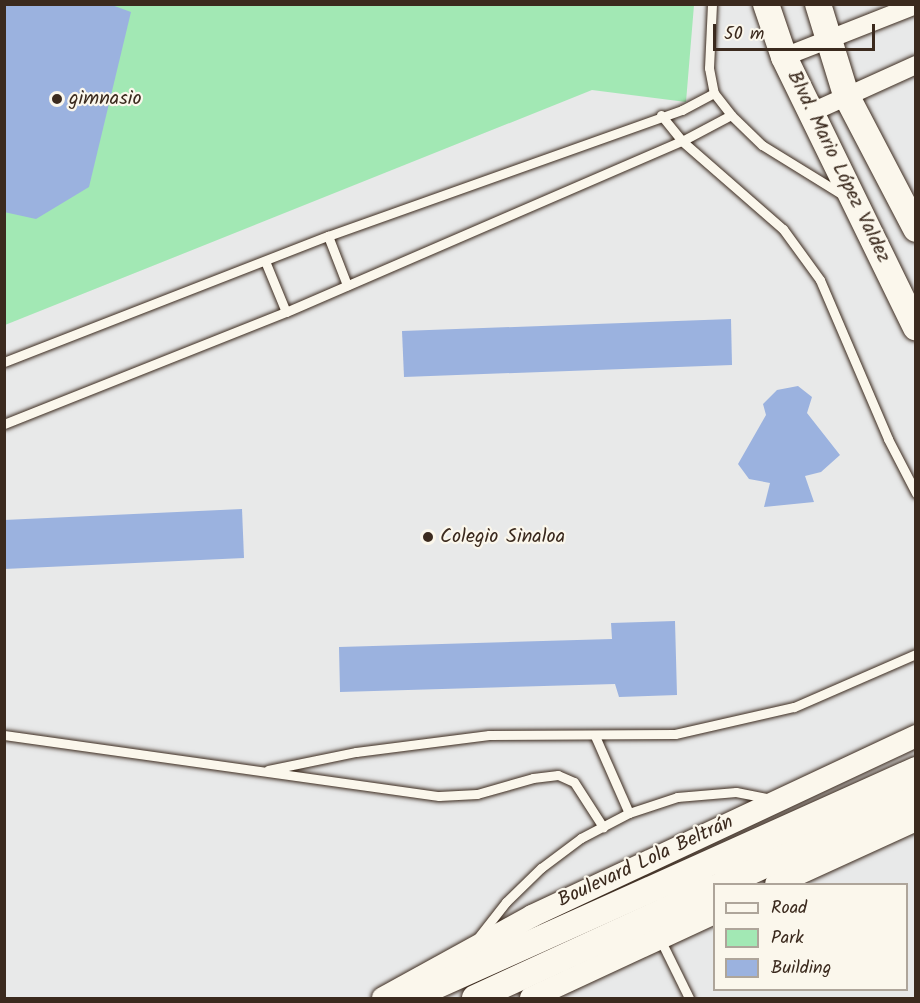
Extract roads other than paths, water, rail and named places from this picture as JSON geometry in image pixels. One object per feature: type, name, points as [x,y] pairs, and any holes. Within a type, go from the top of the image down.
[{"type":"main road","name":"Blvd. Mario López Valdez","points":[[765,4],[784,57],[857,203],[915,328]]},
{"type":"main road","name":"Blvd. Mario López Valdez","points":[[818,4],[846,94],[915,229]]},
{"type":"main road","name":"Boulevard Lola Beltrán","points":[[409,999],[915,770]]},
{"type":"main road","points":[[727,883],[915,796]]},
{"type":"main road","points":[[475,999],[713,888]]},
{"type":"street","points":[[784,57],[915,5]]},
{"type":"street","points":[[810,113],[846,94],[915,65]]},
{"type":"street","name":"Boulevard Lola Beltrán","points":[[383,999],[470,948],[915,736]]},
{"type":"street","points":[[780,883],[915,820]]},
{"type":"street","points":[[531,999],[713,913]]},
{"type":"lane","points":[[712,4],[709,68],[714,93],[730,115],[762,145],[857,203]]},
{"type":"lane","points":[[4,362],[328,236],[661,115],[714,93]]},
{"type":"lane","points":[[661,115],[682,141],[783,229],[820,280],[888,439],[915,493]]},
{"type":"lane","points":[[4,424],[286,312],[682,141],[730,115]]},
{"type":"lane","points":[[328,236],[347,285]]},
{"type":"lane","points":[[265,261],[286,312]]},
{"type":"lane","points":[[268,771],[417,742],[541,733],[595,736],[675,734],[752,719],[794,707],[915,654]]},
{"type":"lane","points":[[4,735],[439,796],[477,794],[533,778],[558,775],[573,782],[603,827]]},
{"type":"lane","points":[[595,736],[629,813]]},
{"type":"lane","points":[[470,948],[506,902],[541,868],[603,827],[629,813],[677,797],[736,792],[780,800]]},
{"type":"lane","points":[[660,939],[689,999]]},
{"type":"place","name":"gimnasio","points":[[57,99]]},
{"type":"place","name":"Colegio Sinaloa","points":[[428,537]]}]
